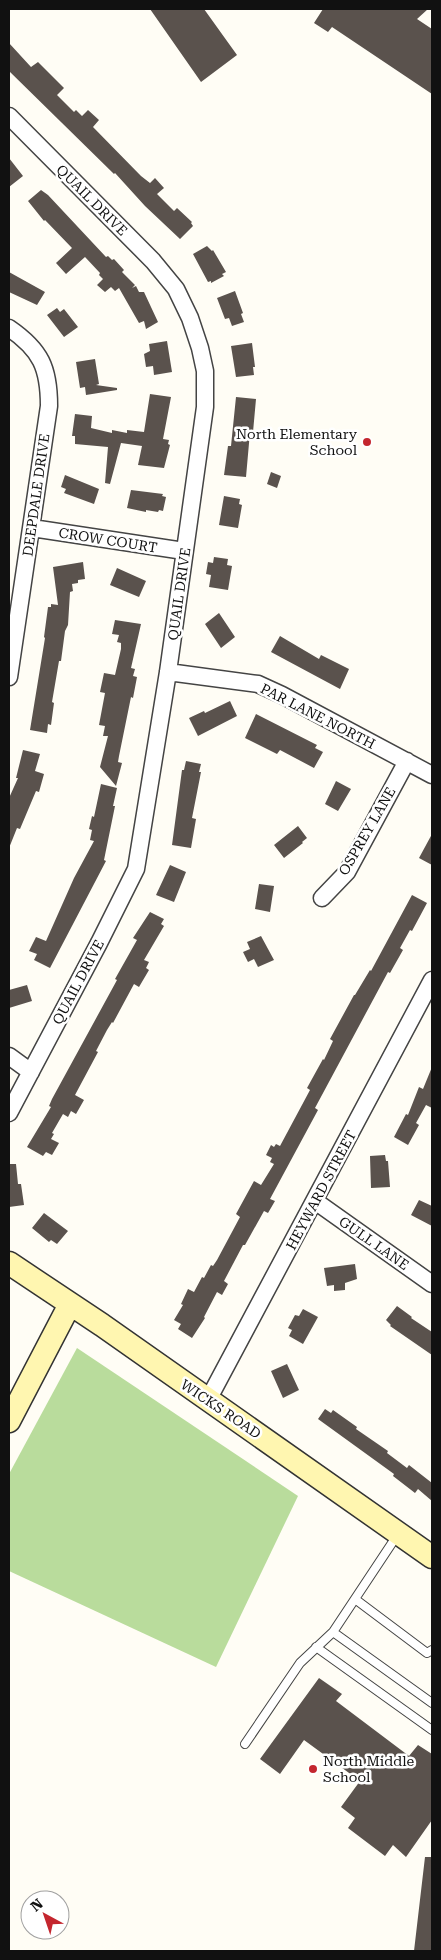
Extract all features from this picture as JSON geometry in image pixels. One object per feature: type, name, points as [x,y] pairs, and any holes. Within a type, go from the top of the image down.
[{"type":"main road","name":"WICKS ROAD","points":[[9,1262],[399,1532],[432,1557]]},
{"type":"main road","points":[[9,1422],[70,1304]]},
{"type":"street","name":"QUAIL DRIVE","points":[[9,118],[153,261],[176,289],[190,318],[205,371],[205,407],[195,488],[136,869],[9,1113]]},
{"type":"street","name":"DEEPDALE DRIVE","points":[[9,328],[32,346],[42,363],[49,384],[49,406],[9,677]]},
{"type":"street","name":"CROW COURT","points":[[32,528],[184,551]]},
{"type":"street","name":"PAR LANE NORTH","points":[[168,672],[258,684],[432,774]]},
{"type":"street","name":"OSPREY LANE","points":[[322,898],[346,872],[407,761]]},
{"type":"street","name":"HEYWARD STREET","points":[[208,1400],[432,980]]},
{"type":"street","points":[[9,1056],[31,1072]]},
{"type":"street","name":"GULL LANE","points":[[315,1202],[432,1284]]},
{"type":"lane","points":[[245,1744],[300,1663],[333,1632],[399,1532]]},
{"type":"lane","points":[[355,1599],[431,1653]]},
{"type":"lane","points":[[333,1632],[432,1703]]},
{"type":"lane","points":[[316,1647],[432,1730]]},
{"type":"green space","points":[[77,1348],[298,1496],[216,1667],[9,1571],[9,1474]]},
{"type":"building","points":[[150,9],[204,9],[237,55],[201,82]]},
{"type":"building","points":[[323,9],[428,9],[417,19],[432,29],[432,94],[332,27],[328,32],[314,23]]},
{"type":"building","points":[[9,43],[31,67],[38,62],[64,88],[57,95],[74,112],[76,110],[82,116],[88,110],[99,120],[93,127],[141,176],[150,183],[155,178],[164,188],[157,194],[174,211],[177,208],[192,222],[193,226],[180,239],[145,206],[115,173],[9,71]]},
{"type":"building","points":[[9,158],[23,176],[9,187]]},
{"type":"building","points":[[41,190],[48,195],[106,257],[114,259],[124,270],[122,272],[135,285],[132,288],[136,286],[139,292],[144,292],[158,322],[146,329],[144,321],[139,323],[119,288],[115,291],[111,287],[105,292],[97,285],[103,279],[85,257],[66,274],[56,263],[72,248],[44,221],[28,201]]},
{"type":"building","points":[[207,246],[213,250],[226,272],[222,274],[224,276],[211,283],[211,281],[208,282],[193,254]]},
{"type":"building","points":[[9,272],[45,292],[37,305],[9,292]]},
{"type":"building","points":[[235,291],[243,313],[241,314],[244,322],[232,326],[229,318],[225,319],[217,298]]},
{"type":"building","points":[[57,308],[60,312],[64,309],[78,327],[64,337],[47,315]]},
{"type":"building","points":[[167,341],[172,372],[154,375],[153,366],[146,367],[144,354],[150,351],[149,344]]},
{"type":"building","points":[[252,343],[254,375],[236,377],[231,346]]},
{"type":"building","points":[[95,359],[99,384],[96,385],[117,388],[117,390],[86,395],[85,387],[80,388],[76,362]]},
{"type":"building","points":[[150,394],[171,397],[163,439],[169,440],[168,444],[170,445],[164,468],[138,465],[142,446],[121,443],[110,484],[105,483],[108,447],[75,444],[75,436],[72,436],[75,414],[92,416],[91,428],[112,433],[112,430],[127,433],[127,430],[144,432]]},
{"type":"building","points":[[236,397],[256,399],[253,432],[250,432],[246,477],[224,475],[228,446],[231,446]]},
{"type":"building","points":[[271,472],[281,476],[277,488],[267,484]]},
{"type":"building","points":[[65,475],[99,489],[94,504],[64,493],[66,489],[61,487]]},
{"type":"building","points":[[131,490],[163,494],[162,496],[166,497],[163,511],[146,510],[146,512],[127,508]]},
{"type":"building","points":[[224,496],[240,499],[239,504],[242,505],[238,528],[219,525]]},
{"type":"building","points":[[214,557],[228,559],[227,565],[232,566],[228,590],[209,587],[211,575],[206,574],[208,562],[213,563]]},
{"type":"building","points":[[83,562],[85,579],[78,580],[78,583],[72,584],[73,591],[70,592],[68,625],[65,631],[52,702],[54,703],[51,725],[48,724],[47,733],[30,730],[45,638],[48,607],[51,607],[51,604],[58,605],[53,567]]},
{"type":"building","points":[[117,568],[146,581],[139,597],[110,585]]},
{"type":"building","points":[[219,613],[235,637],[221,648],[205,624]]},
{"type":"building","points":[[115,620],[141,624],[131,668],[135,669],[133,676],[137,677],[119,756],[118,762],[122,763],[116,786],[100,767],[108,736],[103,736],[105,726],[99,725],[105,693],[100,692],[104,673],[115,675],[121,649],[121,643],[117,642],[119,635],[112,634]]},
{"type":"building","points":[[280,636],[319,659],[321,655],[349,669],[340,689],[271,652]]},
{"type":"building","points":[[230,701],[237,716],[198,736],[189,718],[204,711],[205,713]]},
{"type":"building","points":[[256,714],[317,745],[315,748],[323,752],[314,768],[280,750],[277,754],[245,738]]},
{"type":"building","points":[[23,750],[40,754],[35,771],[44,774],[39,792],[36,791],[20,829],[17,828],[9,848],[9,798],[18,778],[16,778]]},
{"type":"building","points":[[186,761],[201,764],[192,818],[196,819],[191,848],[172,845],[182,770],[184,770]]},
{"type":"building","points":[[336,781],[351,789],[338,811],[325,804]]},
{"type":"building","points":[[101,784],[117,788],[104,860],[106,861],[50,968],[34,960],[37,954],[29,951],[36,937],[46,941],[74,878],[94,841],[90,840],[92,830],[89,829],[92,816],[94,817]]},
{"type":"building","points":[[298,826],[307,838],[284,858],[274,845]]},
{"type":"building","points":[[432,834],[432,865],[419,858]]},
{"type":"building","points":[[170,865],[186,872],[174,902],[156,895]]},
{"type":"building","points":[[259,884],[274,886],[270,912],[255,909]]},
{"type":"building","points":[[412,895],[427,903],[412,931],[410,930],[400,948],[403,950],[390,973],[388,972],[315,1108],[318,1110],[270,1199],[275,1201],[268,1213],[264,1211],[245,1245],[243,1245],[224,1281],[228,1284],[222,1295],[217,1292],[205,1318],[192,1338],[178,1329],[181,1324],[174,1320],[183,1305],[181,1304],[188,1289],[194,1292],[202,1277],[204,1278],[211,1265],[213,1266],[240,1217],[236,1214],[254,1181],[261,1185],[274,1164],[270,1162],[272,1158],[266,1155],[271,1145],[274,1147],[276,1144],[280,1146],[310,1090],[307,1088],[333,1041],[330,1039],[354,995],[371,971]]},
{"type":"building","points":[[150,912],[164,919],[161,924],[164,926],[144,960],[149,962],[146,968],[149,970],[139,987],[134,984],[96,1051],[98,1052],[75,1095],[84,1100],[76,1114],[71,1111],[68,1117],[63,1114],[52,1133],[54,1134],[51,1139],[59,1143],[52,1155],[46,1152],[43,1156],[27,1147],[51,1107],[49,1106],[52,1099],[117,980],[115,979],[137,940],[133,938]]},
{"type":"building","points":[[261,936],[274,960],[258,967],[254,959],[248,962],[243,952],[250,949],[247,942]]},
{"type":"building","points":[[27,985],[32,1001],[9,1008],[9,990]]},
{"type":"building","points":[[432,1067],[432,1108],[426,1105],[416,1123],[419,1125],[408,1145],[394,1137],[406,1114],[408,1115],[419,1087],[423,1089]]},
{"type":"building","points":[[385,1155],[386,1161],[388,1161],[390,1187],[371,1188],[370,1156]]},
{"type":"building","points":[[9,1164],[16,1164],[18,1184],[21,1184],[24,1205],[9,1207]]},
{"type":"building","points":[[419,1200],[432,1206],[432,1226],[411,1215]]},
{"type":"building","points":[[44,1213],[68,1231],[57,1244],[51,1240],[49,1242],[32,1228]]},
{"type":"building","points":[[355,1264],[357,1279],[345,1283],[345,1290],[334,1291],[334,1285],[327,1286],[324,1268]]},
{"type":"building","points":[[397,1306],[432,1332],[432,1355],[390,1326],[386,1320]]},
{"type":"building","points":[[303,1309],[318,1317],[303,1344],[289,1336],[292,1330],[288,1328],[295,1315],[299,1316]]},
{"type":"building","points":[[287,1364],[299,1390],[283,1398],[271,1371]]},
{"type":"building","points":[[325,1409],[331,1413],[333,1410],[388,1451],[387,1453],[407,1468],[409,1465],[432,1483],[432,1501],[418,1489],[415,1493],[393,1476],[394,1474],[318,1419]]},
{"type":"building","points":[[319,1678],[342,1694],[336,1701],[409,1756],[418,1745],[432,1754],[432,1820],[406,1857],[393,1845],[385,1856],[348,1828],[355,1818],[341,1807],[360,1781],[304,1740],[280,1774],[260,1759]]},
{"type":"building","points":[[425,1857],[432,1857],[432,1951],[414,1951]]},
{"type":"place","name":"North Elementary School","points":[[367,442]]},
{"type":"place","name":"North Middle School","points":[[313,1769]]}]
